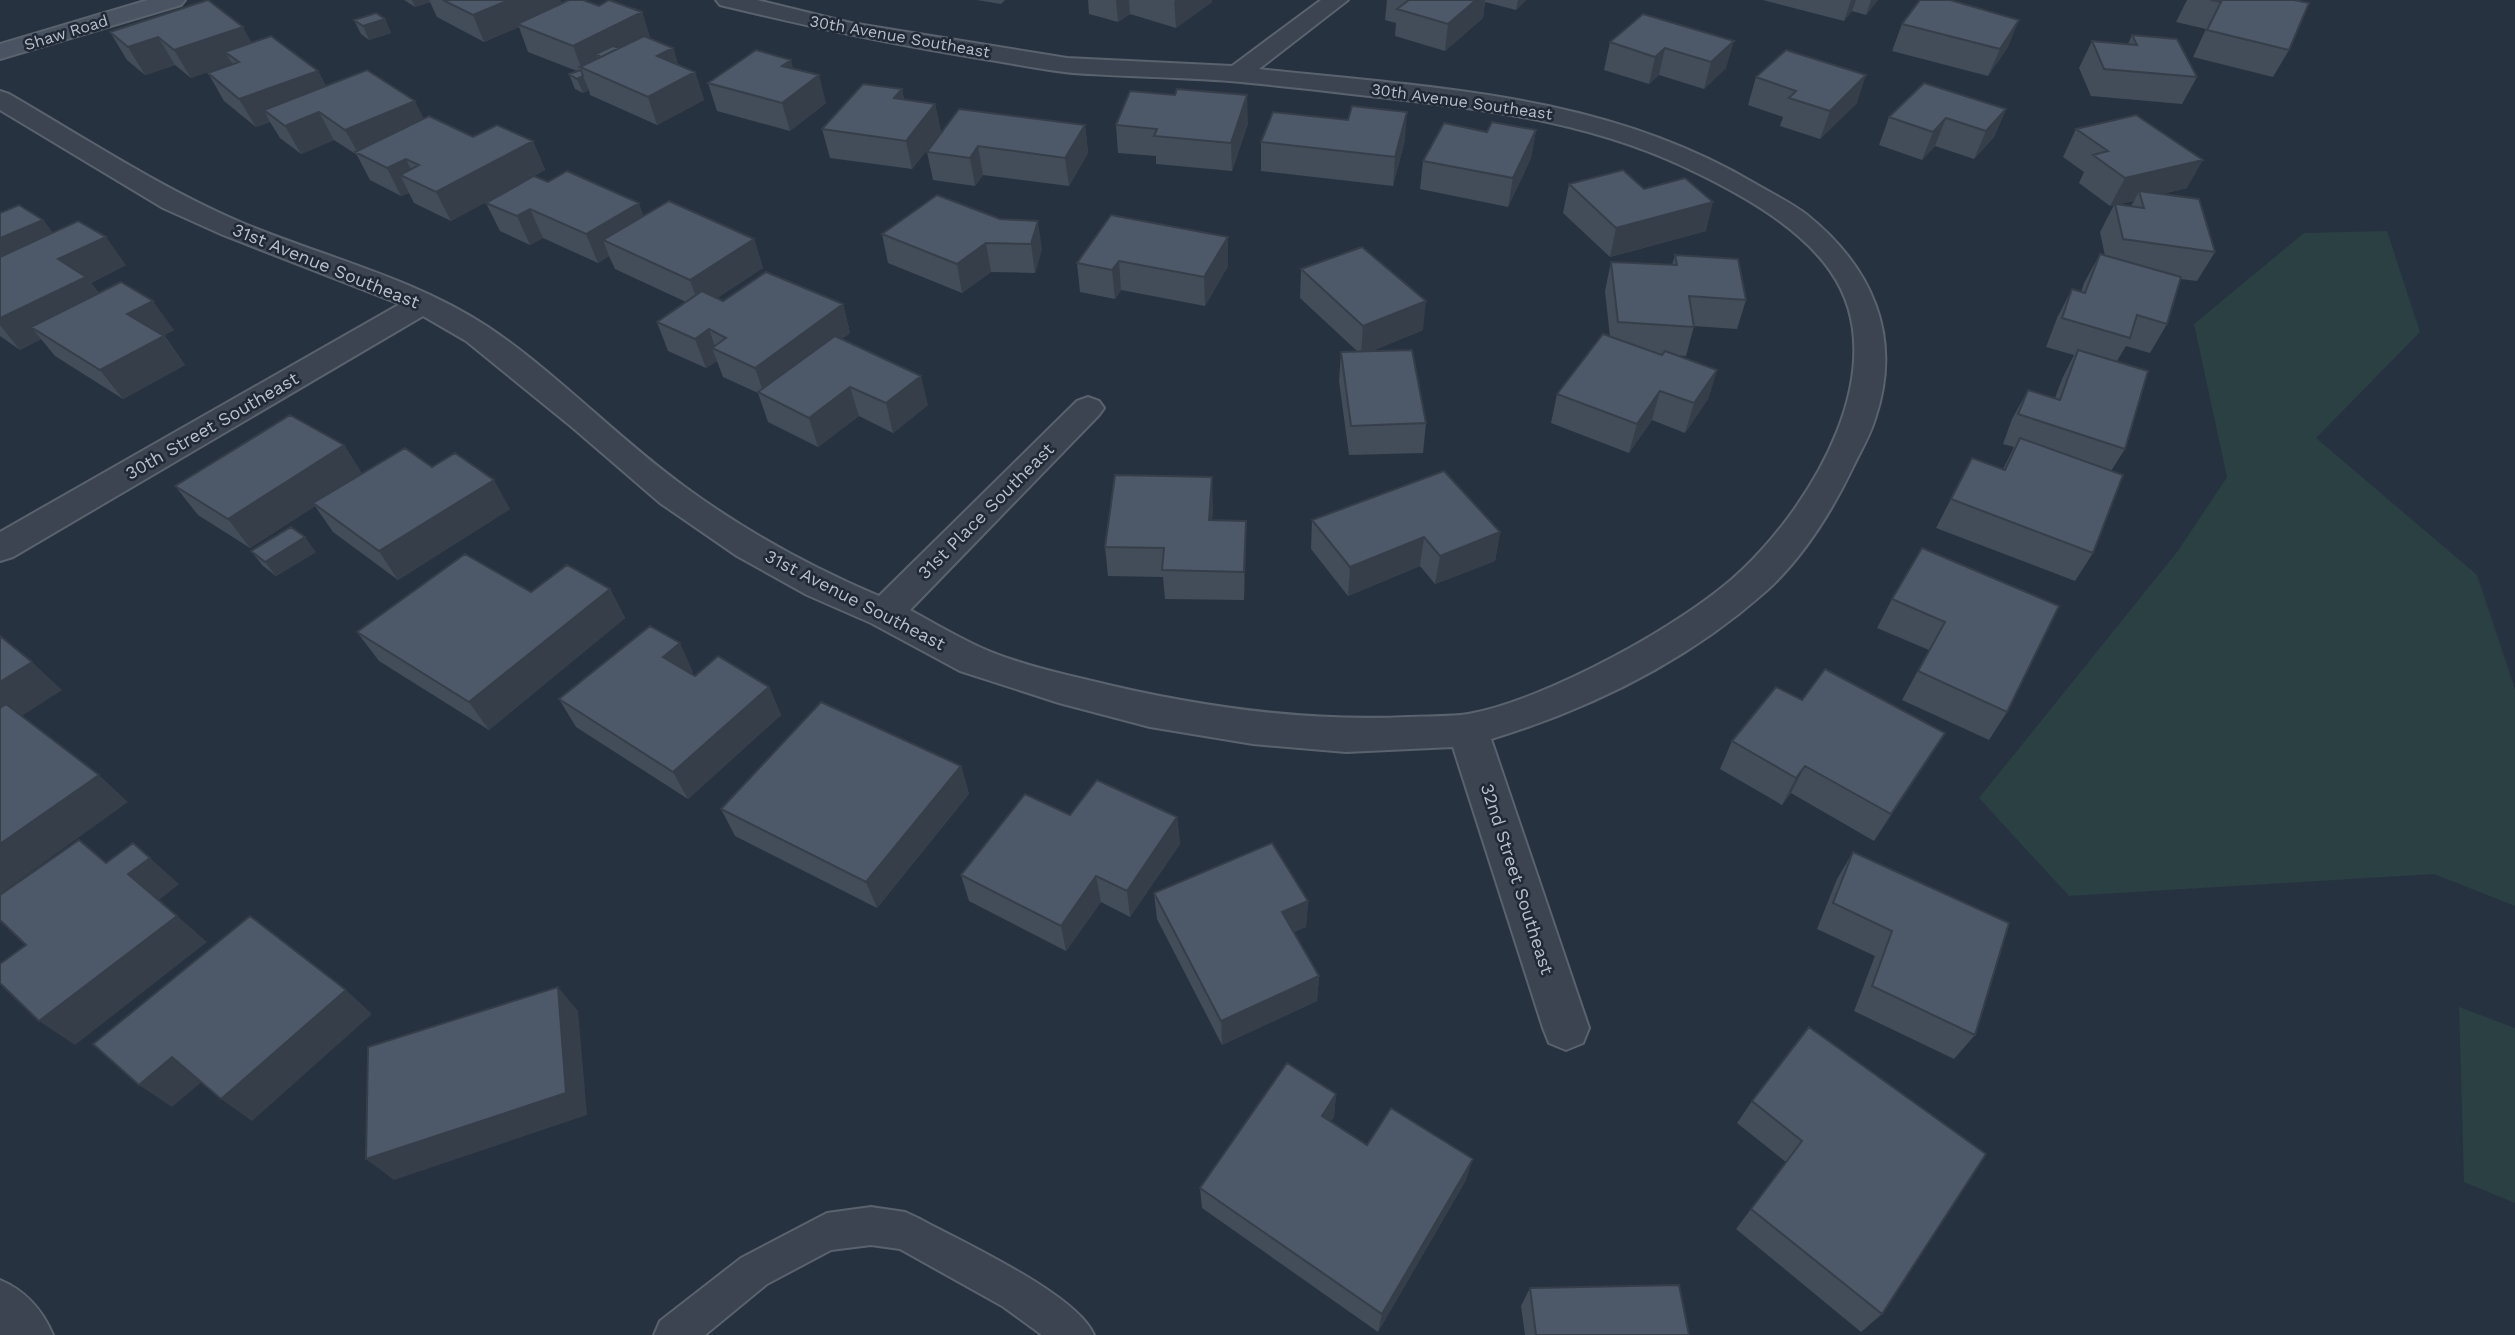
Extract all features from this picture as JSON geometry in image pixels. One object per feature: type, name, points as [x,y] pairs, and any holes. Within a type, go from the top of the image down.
[{"type":"main road","name":"Shaw Road","points":[[0,52],[173,0]]},
{"type":"street","name":"30th Avenue Southeast","points":[[728,0],[789,7],[914,41],[1067,65],[1237,74],[1493,103],[1592,122],[1632,135],[1709,168],[1793,218],[1823,244],[1847,272],[1863,307],[1870,368],[1859,419],[1816,508],[1775,552]]},
{"type":"street","points":[[1237,74],[1336,0]]},
{"type":"street","name":"31st Avenue Southeast","points":[[0,99],[173,202],[423,303],[477,334],[586,420],[672,495],[750,547],[820,586],[884,613],[974,661],[1059,688],[1150,710],[1253,728],[1346,736],[1468,730],[1525,713],[1624,670],[1697,624],[1754,581],[1775,552]]},
{"type":"street","name":"30th Street Southeast","points":[[0,548],[423,303]]},
{"type":"street","name":"31st Place Southeast","points":[[884,613],[1088,408]]},
{"type":"street","name":"32nd Street Southeast","points":[[1468,730],[1566,1028]]},
{"type":"street","points":[[0,1307],[26,1335]]},
{"type":"lane","points":[[674,1335],[754,1271],[827,1233],[871,1226],[905,1231],[1016,1292],[1074,1335]]},
{"type":"green space","points":[[2387,231],[2420,332],[2316,438],[2477,575],[2515,689],[2515,906],[2434,874],[2069,896],[1979,798],[2177,552],[2227,477],[2194,324],[2304,233]]},
{"type":"green space","points":[[2459,1007],[2515,1028],[2515,1203],[2464,1182]]},
{"type":"building","points":[[208,0],[243,27],[174,50],[158,37],[128,47],[110,32]]},
{"type":"building","points":[[443,0],[509,0],[473,15]]},
{"type":"building","points":[[569,0],[583,0],[599,6],[609,0],[642,12],[573,46],[517,24]]},
{"type":"building","points":[[1409,0],[1476,0],[1448,24],[1397,9]]},
{"type":"building","points":[[1920,0],[1950,0],[2019,20],[2000,49],[1902,24]]},
{"type":"building","points":[[2211,0],[2294,0],[2309,3],[2289,50],[2207,30],[2221,2]]},
{"type":"building","points":[[376,13],[385,19],[363,26],[354,20]]},
{"type":"building","points":[[1643,14],[1734,41],[1711,62],[1665,48],[1655,57],[1610,42]]},
{"type":"building","points":[[2132,35],[2177,39],[2197,77],[2104,69],[2092,41],[2137,45]]},
{"type":"building","points":[[271,36],[318,71],[239,99],[208,73],[239,62],[225,52]]},
{"type":"building","points":[[644,36],[673,48],[657,56],[695,72],[648,97],[580,67]]},
{"type":"building","points":[[613,46],[619,48],[601,57],[596,54]]},
{"type":"building","points":[[756,50],[791,60],[782,66],[819,75],[782,103],[708,83]]},
{"type":"building","points":[[1786,50],[1866,75],[1830,111],[1789,98],[1796,91],[1756,77]]},
{"type":"building","points":[[367,70],[415,101],[345,130],[319,112],[285,126],[264,110]]},
{"type":"building","points":[[581,70],[583,76],[577,79],[569,74]]},
{"type":"building","points":[[1924,83],[2006,109],[1986,131],[1946,118],[1933,132],[1889,117]]},
{"type":"building","points":[[863,84],[902,89],[894,98],[935,104],[906,141],[822,129]]},
{"type":"building","points":[[1177,89],[1247,95],[1231,143],[1154,136],[1157,129],[1116,125],[1130,91],[1175,95]]},
{"type":"building","points":[[1352,106],[1407,112],[1395,157],[1261,142],[1273,112],[1348,120]]},
{"type":"building","points":[[959,109],[1085,125],[1065,158],[978,146],[970,158],[927,152]]},
{"type":"building","points":[[2136,115],[2203,160],[2125,178],[2093,155],[2108,151],[2076,129]]},
{"type":"building","points":[[429,116],[473,137],[497,125],[533,141],[436,192],[400,175],[419,165],[406,159],[387,168],[355,152]]},
{"type":"building","points":[[1492,122],[1536,130],[1513,178],[1423,161],[1444,123],[1487,132]]},
{"type":"building","points":[[1623,170],[1644,189],[1685,178],[1713,202],[1616,228],[1569,184]]},
{"type":"building","points":[[567,171],[639,203],[586,234],[530,209],[517,216],[486,203],[534,176],[548,182]]},
{"type":"building","points":[[2139,191],[2199,199],[2215,252],[2123,239],[2115,204],[2144,208]]},
{"type":"building","points":[[937,195],[1000,219],[1038,221],[1031,244],[986,243],[957,264],[882,234]]},
{"type":"building","points":[[669,201],[754,239],[690,280],[603,240]]},
{"type":"building","points":[[19,205],[43,220],[0,238],[0,213]]},
{"type":"building","points":[[1111,215],[1228,237],[1204,277],[1119,261],[1112,270],[1077,263]]},
{"type":"building","points":[[78,221],[106,237],[58,259],[86,277],[0,318],[0,257]]},
{"type":"building","points":[[1362,247],[1426,301],[1363,326],[1301,269]]},
{"type":"building","points":[[2100,254],[2181,277],[2167,324],[2137,315],[2130,338],[2062,318],[2072,289],[2085,293]]},
{"type":"building","points":[[1675,255],[1738,259],[1746,300],[1689,296],[1694,327],[1618,322],[1611,262],[1677,265]]},
{"type":"building","points":[[766,272],[843,304],[755,368],[712,348],[726,338],[709,329],[695,339],[657,322],[702,291],[723,301]]},
{"type":"building","points":[[121,282],[153,301],[127,314],[164,336],[100,370],[31,327]]},
{"type":"building","points":[[1603,334],[1662,355],[1665,351],[1717,370],[1694,403],[1660,391],[1637,424],[1557,394]]},
{"type":"building","points":[[835,336],[921,376],[886,403],[850,387],[809,418],[758,392]]},
{"type":"building","points":[[1412,350],[1426,423],[1351,426],[1341,352]]},
{"type":"building","points":[[2078,350],[2148,371],[2125,449],[2018,414],[2028,390],[2060,400]]},
{"type":"building","points":[[290,415],[344,445],[228,519],[175,486]]},
{"type":"building","points":[[2020,438],[2123,475],[2093,553],[1951,499],[1972,458],[2005,470]]},
{"type":"building","points":[[405,448],[432,467],[455,453],[494,480],[379,551],[313,503]]},
{"type":"building","points":[[1444,471],[1500,532],[1440,556],[1424,537],[1350,567],[1312,520]]},
{"type":"building","points":[[1115,475],[1212,477],[1209,520],[1246,521],[1244,572],[1162,570],[1164,548],[1105,547]]},
{"type":"building","points":[[291,527],[305,537],[265,562],[251,551]]},
{"type":"building","points":[[1922,548],[2059,606],[2007,712],[1918,671],[1945,622],[1892,599]]},
{"type":"building","points":[[465,554],[531,592],[567,565],[610,589],[469,702],[357,632]]},
{"type":"building","points":[[650,626],[680,643],[663,657],[695,676],[718,656],[769,687],[673,772],[559,699]]},
{"type":"building","points":[[0,636],[32,662],[0,682]]},
{"type":"building","points":[[1825,669],[1945,733],[1891,814],[1805,766],[1796,778],[1732,741],[1776,687],[1802,700]]},
{"type":"building","points":[[821,702],[961,766],[866,882],[721,809]]},
{"type":"building","points":[[6,704],[99,775],[0,844],[0,708]]},
{"type":"building","points":[[1097,780],[1177,817],[1127,891],[1096,876],[1061,926],[961,875],[1025,794],[1070,815]]},
{"type":"building","points":[[79,840],[106,863],[133,843],[150,858],[128,874],[177,916],[39,1021],[0,983],[0,964],[26,945],[0,920],[0,895]]},
{"type":"building","points":[[1272,843],[1308,901],[1282,912],[1319,976],[1221,1021],[1154,893]]},
{"type":"building","points":[[1853,852],[2009,923],[1975,1035],[1872,986],[1892,931],[1833,903]]},
{"type":"building","points":[[250,916],[346,990],[221,1099],[172,1057],[139,1085],[93,1044]]},
{"type":"building","points":[[558,987],[566,1093],[366,1159],[368,1047]]},
{"type":"building","points":[[1809,1027],[1986,1154],[1882,1314],[1751,1209],[1802,1141],[1752,1101]]},
{"type":"building","points":[[1287,1063],[1336,1094],[1322,1116],[1367,1145],[1391,1108],[1473,1159],[1382,1314],[1200,1188]]},
{"type":"building","points":[[1679,1285],[1689,1335],[1536,1335],[1530,1288]]}]
